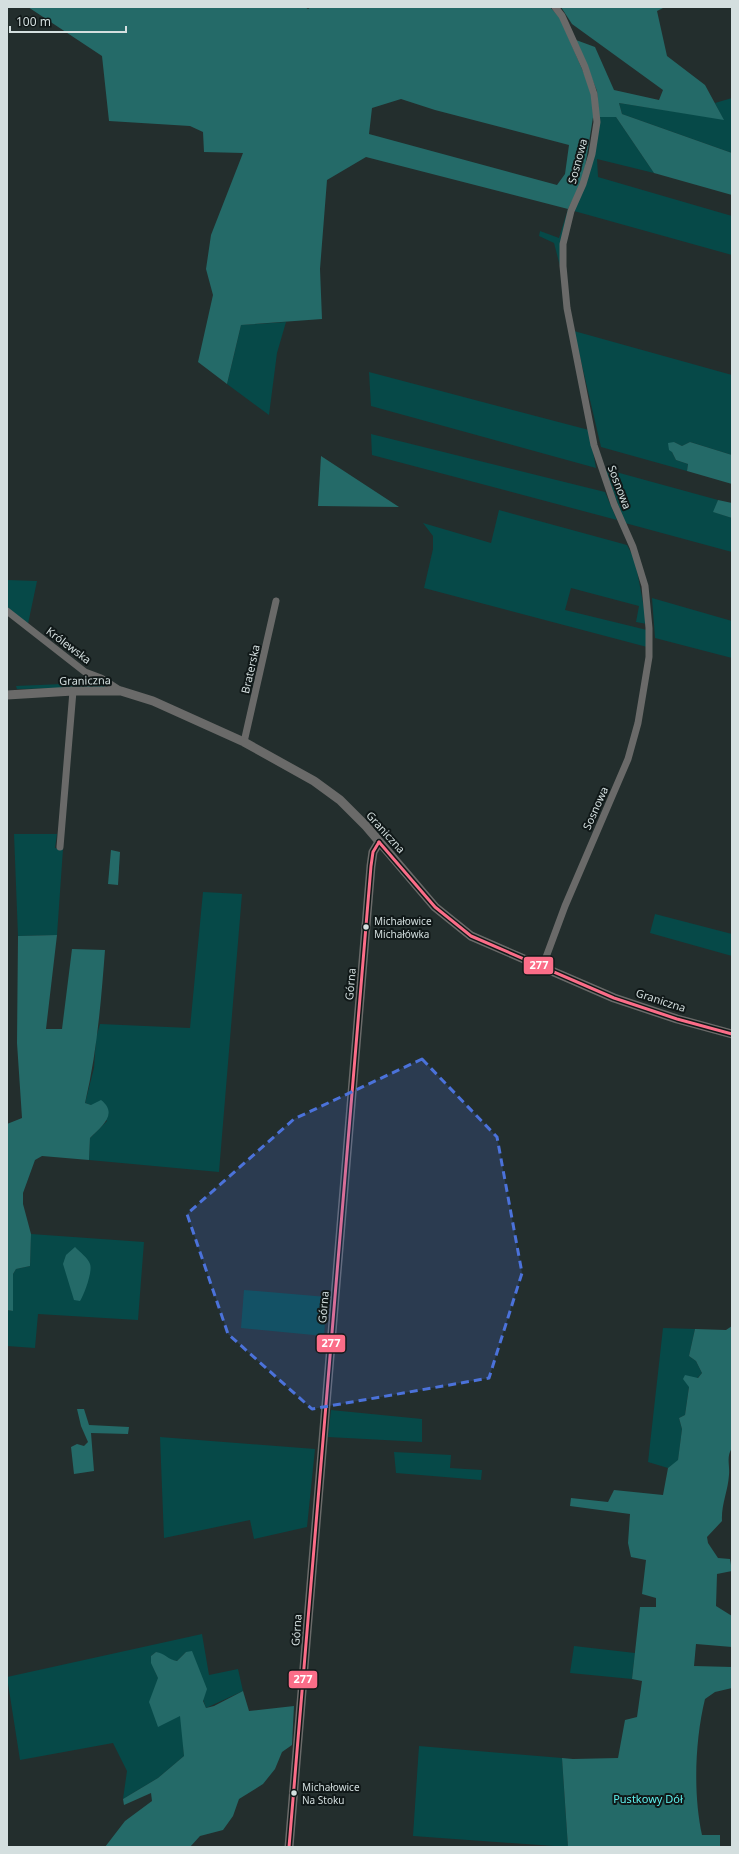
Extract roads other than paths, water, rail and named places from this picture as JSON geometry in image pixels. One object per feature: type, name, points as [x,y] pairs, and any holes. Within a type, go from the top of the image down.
[{"type":"street","name":"Sosnowa","points":[[542,968],[564,906],[628,759],[638,723],[650,656],[650,628],[645,586],[633,547],[602,474],[594,445],[567,308],[563,266],[563,244],[571,211],[583,184],[592,154],[597,122],[594,94],[587,73],[562,16],[555,7]]},
{"type":"street","name":"Braterska","points":[[244,742],[276,601]]},
{"type":"street","name":"Królewska","points":[[7,611],[85,672],[101,678],[121,691]]},
{"type":"street","name":"Graniczna","points":[[7,695],[73,691],[121,691],[153,701],[244,742],[314,781],[340,800],[379,842],[435,907],[471,936],[614,998],[677,1019],[732,1034]]},
{"type":"street","points":[[60,847],[73,691]]},
{"type":"street","name":"Górna","points":[[289,1847],[371,866],[373,852],[379,842]]},
{"type":"place","name":"Michałowice Michałówka","points":[[366,927]]},
{"type":"place","name":"Michałowice Na Stoku","points":[[294,1793]]},
{"type":"park label","name":"Pustkowy Dół","points":[[648,1798]]}]
